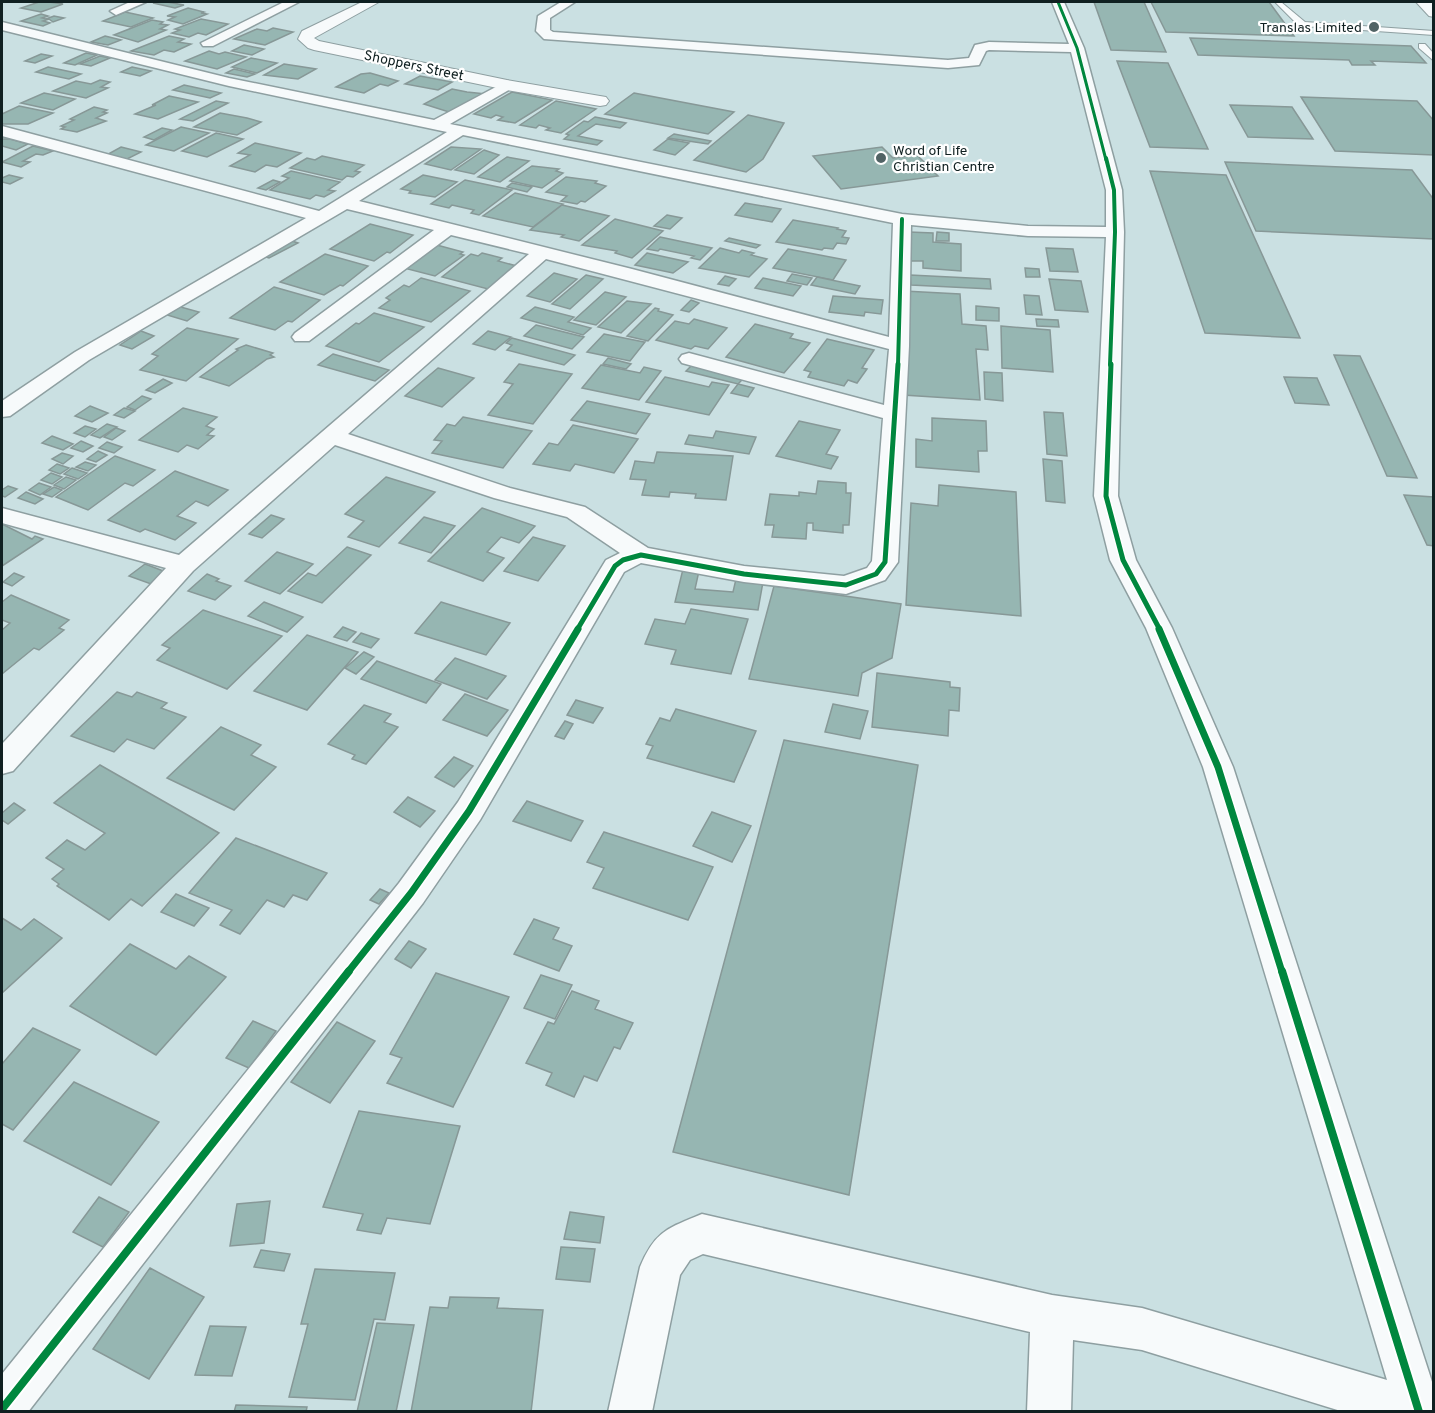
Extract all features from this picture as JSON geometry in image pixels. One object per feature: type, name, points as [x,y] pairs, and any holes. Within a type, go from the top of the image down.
[{"type":"street","points":[[116,11],[140,2]]},
{"type":"street","points":[[208,43],[293,2]]},
{"type":"street","name":"Shoppers Street","points":[[372,2],[307,33],[306,39],[314,45],[507,85],[600,100]]},
{"type":"street","points":[[569,2],[544,16],[543,31],[549,36],[948,64],[974,62],[980,48],[989,46],[1077,48]]},
{"type":"street","points":[[630,1412],[660,1267],[676,1246],[702,1234],[1052,1316],[1142,1329],[1419,1412],[1218,767],[1159,628],[1123,560],[1106,496],[1115,232],[1114,190],[1077,48],[1058,2]]},
{"type":"street","points":[[1423,2],[1434,13]]},
{"type":"street","points":[[2,26],[228,82],[459,131],[902,219],[1028,231],[1115,232]]},
{"type":"street","points":[[435,126],[507,85]]},
{"type":"street","points":[[2,131],[321,218]]},
{"type":"street","points":[[2,411],[82,356],[321,218],[459,131]]},
{"type":"street","points":[[345,203],[543,252],[899,346]]},
{"type":"street","points":[[331,436],[502,493],[576,512],[641,555],[744,574],[846,585],[876,574],[885,562],[899,346],[902,219]]},
{"type":"street","points":[[302,337],[447,229]]},
{"type":"street","points":[[2,763],[184,565],[543,252]]},
{"type":"street","points":[[689,359],[895,414]]},
{"type":"street","points":[[2,515],[184,565]]},
{"type":"street","points":[[2,1408],[411,893],[469,811],[615,566],[624,560],[641,555]]},
{"type":"street","points":[[1049,1412],[1052,1316]]},
{"type":"lane","points":[[1278,2],[1298,22],[1304,24],[1434,33]]},
{"type":"lane","points":[[1422,46],[1434,59]]},
{"type":"building","points":[[39,2],[63,4],[41,12],[21,8]]},
{"type":"building","points":[[1094,2],[1144,2],[1166,52],[1111,50]]},
{"type":"building","points":[[1151,2],[1269,2],[1294,36],[1166,32]]},
{"type":"building","points":[[153,3],[184,5],[175,8]]},
{"type":"building","points":[[188,8],[207,14],[183,24],[168,20],[175,17],[167,16]]},
{"type":"building","points":[[125,12],[153,18],[131,27],[103,21]]},
{"type":"building","points":[[41,14],[48,16],[42,18],[46,19],[54,16],[64,18],[53,22],[49,19],[43,21],[50,23],[43,26],[21,21]]},
{"type":"building","points":[[201,19],[228,24],[206,35],[198,33],[189,37],[172,33],[180,30],[175,29]]},
{"type":"building","points":[[152,20],[168,25],[160,29],[166,30],[138,42],[114,35]]},
{"type":"building","points":[[273,28],[293,32],[265,45],[234,39],[257,29],[267,31]]},
{"type":"building","points":[[105,36],[121,40],[108,45],[91,42]]},
{"type":"building","points":[[169,36],[184,39],[178,42],[191,44],[174,52],[164,50],[154,55],[131,51]]},
{"type":"building","points":[[1190,38],[1411,46],[1426,63],[1371,61],[1375,65],[1352,65],[1349,60],[1198,55]]},
{"type":"building","points":[[244,45],[264,49],[252,55],[232,51]]},
{"type":"building","points":[[209,51],[246,57],[217,69],[185,61]]},
{"type":"building","points":[[86,53],[97,55],[75,65],[64,63]]},
{"type":"building","points":[[41,54],[52,56],[35,63],[25,61]]},
{"type":"building","points":[[100,56],[110,58],[91,66],[80,64]]},
{"type":"building","points":[[251,58],[277,63],[257,73],[232,67]]},
{"type":"building","points":[[1117,61],[1168,63],[1208,149],[1150,147]]},
{"type":"building","points":[[284,64],[316,69],[298,79],[264,75]]},
{"type":"building","points":[[48,67],[81,74],[69,79],[36,72]]},
{"type":"building","points":[[132,67],[151,71],[140,76],[121,72]]},
{"type":"building","points":[[234,69],[255,74],[247,77],[226,73]]},
{"type":"building","points":[[370,73],[398,81],[388,86],[380,84],[364,93],[336,87],[361,74]]},
{"type":"building","points":[[420,76],[452,82],[438,90],[405,84]]},
{"type":"building","points":[[100,80],[110,82],[101,87],[108,88],[86,98],[53,91],[76,81],[91,84]]},
{"type":"building","points":[[184,85],[221,93],[210,98],[173,90]]},
{"type":"building","points":[[452,89],[486,94],[452,113],[424,104]]},
{"type":"building","points":[[512,92],[552,100],[515,123],[498,120],[503,117],[496,115],[491,118],[474,114]]},
{"type":"building","points":[[44,93],[75,99],[53,110],[21,103]]},
{"type":"building","points":[[634,93],[734,112],[708,134],[605,114]]},
{"type":"building","points":[[169,96],[198,102],[158,119],[135,114],[156,105],[152,105]]},
{"type":"building","points":[[1301,97],[1417,101],[1434,121],[1434,155],[1335,151]]},
{"type":"building","points":[[216,101],[228,103],[193,121],[180,119]]},
{"type":"building","points":[[556,101],[596,109],[561,133],[546,130],[550,128],[539,125],[536,128],[520,125]]},
{"type":"building","points":[[1230,105],[1292,107],[1313,139],[1248,137]]},
{"type":"building","points":[[19,106],[53,113],[28,124],[2,124],[2,114]]},
{"type":"building","points":[[94,107],[107,110],[103,112],[107,113],[96,118],[106,121],[77,132],[61,129],[65,127],[61,126],[74,120],[70,119]]},
{"type":"building","points":[[220,113],[261,122],[237,135],[194,127]]},
{"type":"building","points":[[748,115],[784,123],[763,159],[746,172],[694,160]]},
{"type":"building","points":[[595,117],[626,123],[620,128],[596,124],[578,136],[602,141],[597,145],[564,139],[569,135],[566,134],[584,121],[588,122]]},
{"type":"building","points":[[181,127],[209,133],[174,151],[146,145]]},
{"type":"building","points":[[162,128],[172,130],[154,140],[144,137]]},
{"type":"building","points":[[216,133],[243,139],[207,157],[182,151]]},
{"type":"building","points":[[674,134],[711,141],[708,144],[668,138]]},
{"type":"building","points":[[2,139],[28,144],[16,150],[2,146]]},
{"type":"building","points":[[668,139],[689,143],[675,155],[654,150]]},
{"type":"building","points":[[255,143],[301,153],[277,167],[266,165],[255,172],[230,166],[250,155],[238,153]]},
{"type":"building","points":[[33,146],[53,151],[43,155],[36,154],[23,161],[30,162],[21,167],[2,162]]},
{"type":"building","points":[[121,147],[141,152],[123,161],[103,157]]},
{"type":"building","points":[[451,147],[481,149],[451,170],[425,164]]},
{"type":"building","points":[[882,147],[893,158],[917,155],[938,176],[841,189],[813,156]]},
{"type":"building","points":[[484,150],[499,155],[474,174],[455,170]]},
{"type":"building","points":[[322,156],[364,165],[355,171],[360,172],[353,177],[347,176],[342,180],[290,168],[307,158],[315,160]]},
{"type":"building","points":[[507,157],[529,161],[500,182],[478,177]]},
{"type":"building","points":[[1225,162],[1412,170],[1434,200],[1434,239],[1256,231]]},
{"type":"building","points":[[532,166],[559,169],[556,171],[563,173],[542,188],[510,181]]},
{"type":"building","points":[[291,171],[340,182],[328,190],[335,191],[324,197],[316,195],[310,199],[270,190],[289,178],[282,176]]},
{"type":"building","points":[[1150,171],[1226,175],[1300,338],[1205,333]]},
{"type":"building","points":[[9,175],[22,178],[10,184],[2,182],[2,178]]},
{"type":"building","points":[[423,175],[457,182],[435,197],[409,193],[411,191],[401,189]]},
{"type":"building","points":[[566,177],[597,181],[595,183],[606,186],[585,202],[581,201],[577,204],[561,201],[567,196],[546,192]]},
{"type":"building","points":[[273,180],[280,182],[266,190],[258,188]]},
{"type":"building","points":[[465,180],[512,190],[479,215],[471,213],[474,210],[452,205],[449,208],[431,204]]},
{"type":"building","points":[[512,183],[532,187],[527,192],[507,187]]},
{"type":"building","points":[[515,193],[563,204],[533,227],[483,216]]},
{"type":"building","points":[[745,203],[781,209],[772,222],[735,215]]},
{"type":"building","points":[[562,205],[609,216],[579,241],[561,237],[564,235],[530,230]]},
{"type":"building","points":[[667,215],[682,218],[670,229],[654,226]]},
{"type":"building","points":[[615,219],[663,231],[632,258],[615,253],[617,251],[582,245]]},
{"type":"building","points":[[793,220],[838,228],[846,231],[842,237],[849,238],[846,244],[837,243],[833,249],[824,248],[822,250],[776,242]]},
{"type":"building","points":[[370,224],[413,235],[390,253],[387,252],[374,261],[330,249]]},
{"type":"building","points":[[909,232],[933,233],[933,242],[961,244],[961,271],[923,268],[923,261],[908,261]]},
{"type":"building","points":[[937,232],[949,233],[949,241],[936,241]]},
{"type":"building","points":[[660,237],[712,248],[700,260],[691,258],[694,256],[660,249],[658,251],[647,249]]},
{"type":"building","points":[[729,238],[760,245],[756,248],[725,241]]},
{"type":"building","points":[[292,241],[298,243],[269,258],[263,256]]},
{"type":"building","points":[[433,244],[463,252],[460,254],[464,255],[435,276],[400,267]]},
{"type":"building","points":[[720,248],[739,253],[742,250],[767,259],[749,277],[699,268]]},
{"type":"building","points":[[1046,248],[1073,249],[1078,272],[1050,271]]},
{"type":"building","points":[[788,249],[846,260],[833,280],[773,268]]},
{"type":"building","points":[[482,253],[502,258],[498,261],[517,266],[488,289],[442,277],[471,254],[478,256]]},
{"type":"building","points":[[647,253],[688,262],[673,273],[635,265]]},
{"type":"building","points":[[325,254],[368,266],[343,286],[340,285],[324,295],[280,282]]},
{"type":"building","points":[[1025,268],[1039,269],[1040,277],[1026,277]]},
{"type":"building","points":[[554,273],[577,279],[550,302],[527,296]]},
{"type":"building","points":[[792,274],[812,278],[807,285],[787,281]]},
{"type":"building","points":[[586,275],[603,279],[570,309],[552,304]]},
{"type":"building","points":[[910,275],[990,279],[991,289],[911,285]]},
{"type":"building","points":[[725,276],[736,279],[729,286],[718,284]]},
{"type":"building","points":[[817,277],[860,286],[855,294],[811,285]]},
{"type":"building","points":[[421,278],[470,291],[431,322],[379,308],[390,300],[386,298],[404,285],[409,287]]},
{"type":"building","points":[[763,278],[801,286],[793,296],[755,288]]},
{"type":"building","points":[[1049,279],[1081,281],[1088,312],[1055,310]]},
{"type":"building","points":[[274,287],[320,300],[292,322],[288,321],[275,330],[230,318]]},
{"type":"building","points":[[904,291],[960,294],[962,324],[986,326],[988,350],[976,349],[980,400],[903,395]]},
{"type":"building","points":[[605,292],[626,297],[596,325],[574,320]]},
{"type":"building","points":[[1024,295],[1039,296],[1042,315],[1026,314]]},
{"type":"building","points":[[833,296],[883,300],[881,314],[865,312],[864,316],[829,312]]},
{"type":"building","points":[[691,300],[699,303],[689,312],[681,310]]},
{"type":"building","points":[[627,301],[651,304],[621,333],[598,327]]},
{"type":"building","points":[[177,306],[199,312],[187,321],[164,314]]},
{"type":"building","points":[[976,306],[999,308],[999,321],[976,320]]},
{"type":"building","points":[[535,307],[574,317],[568,322],[591,328],[583,335],[521,318]]},
{"type":"building","points":[[655,308],[673,315],[648,341],[627,336]]},
{"type":"building","points":[[374,313],[424,327],[379,362],[326,346],[356,323],[359,324]]},
{"type":"building","points":[[694,319],[727,328],[708,349],[695,346],[691,349],[656,340],[675,321],[689,324]]},
{"type":"building","points":[[1036,319],[1058,320],[1059,327],[1037,326]]},
{"type":"building","points":[[755,324],[793,334],[790,338],[810,343],[784,373],[726,357]]},
{"type":"building","points":[[536,325],[584,337],[572,349],[524,336]]},
{"type":"building","points":[[1001,326],[1050,330],[1053,372],[1002,368]]},
{"type":"building","points":[[187,328],[238,339],[186,381],[140,370],[158,356],[152,354]]},
{"type":"building","points":[[141,331],[154,336],[132,349],[120,345]]},
{"type":"building","points":[[488,331],[511,337],[495,350],[473,344]]},
{"type":"building","points":[[604,334],[645,342],[630,361],[587,352]]},
{"type":"building","points":[[512,338],[575,355],[564,365],[507,350],[512,345],[506,343]]},
{"type":"building","points":[[827,339],[874,350],[862,368],[867,369],[857,383],[848,380],[844,386],[808,377],[811,372],[804,370]]},
{"type":"building","points":[[246,345],[273,353],[270,355],[274,357],[267,359],[229,386],[200,377],[238,350],[236,349]]},
{"type":"building","points":[[333,354],[389,370],[375,381],[318,365]]},
{"type":"building","points":[[1334,355],[1360,356],[1417,478],[1387,476]]},
{"type":"building","points":[[608,358],[631,364],[626,369],[603,364]]},
{"type":"building","points":[[519,364],[572,374],[533,424],[488,415],[513,384],[504,382]]},
{"type":"building","points":[[601,365],[640,373],[644,367],[661,371],[639,400],[582,388]]},
{"type":"building","points":[[692,365],[744,378],[738,384],[686,371]]},
{"type":"building","points":[[438,368],[474,378],[442,407],[405,396]]},
{"type":"building","points":[[984,372],[1002,373],[1003,401],[985,399]]},
{"type":"building","points":[[665,377],[709,387],[712,382],[729,385],[709,415],[646,402]]},
{"type":"building","points":[[1284,377],[1317,378],[1329,405],[1295,403]]},
{"type":"building","points":[[163,379],[172,383],[155,393],[146,390]]},
{"type":"building","points":[[738,384],[754,388],[748,397],[731,393]]},
{"type":"building","points":[[142,396],[151,399],[135,410],[127,407]]},
{"type":"building","points":[[587,401],[650,414],[636,434],[571,420]]},
{"type":"building","points":[[90,406],[108,413],[92,422],[75,416]]},
{"type":"building","points":[[124,408],[135,411],[124,418],[114,415]]},
{"type":"building","points":[[183,408],[217,417],[206,426],[214,429],[207,435],[214,436],[198,449],[187,445],[178,452],[139,440]]},
{"type":"building","points":[[1044,412],[1063,413],[1067,456],[1047,454]]},
{"type":"building","points":[[463,417],[532,431],[503,468],[432,453],[442,441],[434,440],[447,424],[455,426]]},
{"type":"building","points":[[932,418],[986,421],[987,451],[978,451],[979,472],[916,467],[916,439],[932,441]]},
{"type":"building","points":[[799,421],[840,430],[826,454],[838,457],[831,469],[776,456]]},
{"type":"building","points":[[107,424],[117,427],[100,438],[91,435]]},
{"type":"building","points":[[573,425],[638,439],[614,473],[575,464],[570,471],[533,464],[549,443],[558,445]]},
{"type":"building","points":[[85,426],[96,429],[85,437],[74,433]]},
{"type":"building","points":[[116,428],[125,431],[112,440],[104,437]]},
{"type":"building","points":[[716,431],[756,437],[749,454],[685,444],[689,435],[713,438]]},
{"type":"building","points":[[52,436],[73,444],[63,450],[42,443]]},
{"type":"building","points":[[81,441],[93,446],[83,452],[71,448]]},
{"type":"building","points":[[107,442],[122,447],[114,453],[99,448]]},
{"type":"building","points":[[98,451],[107,455],[96,462],[87,459]]},
{"type":"building","points":[[657,452],[733,456],[726,500],[695,498],[696,494],[670,492],[669,497],[642,495],[646,480],[630,479],[635,461],[654,463]]},
{"type":"building","points":[[62,453],[73,456],[63,464],[52,459]]},
{"type":"building","points":[[115,456],[155,470],[133,486],[125,483],[88,510],[56,497]]},
{"type":"building","points":[[1043,459],[1062,461],[1065,503],[1046,501]]},
{"type":"building","points":[[85,462],[96,465],[88,471],[76,467]]},
{"type":"building","points":[[57,464],[69,468],[60,474],[49,470]]},
{"type":"building","points":[[72,468],[87,473],[78,479],[64,474]]},
{"type":"building","points":[[175,471],[228,490],[208,506],[196,501],[177,516],[196,523],[175,540],[145,529],[140,532],[108,520]]},
{"type":"building","points":[[51,473],[62,477],[52,484],[41,480]]},
{"type":"building","points":[[66,477],[76,480],[64,489],[54,485]]},
{"type":"building","points":[[386,477],[435,492],[379,547],[348,537],[364,521],[345,514]]},
{"type":"building","points":[[818,481],[846,483],[846,493],[851,493],[849,525],[843,525],[843,533],[813,530],[813,523],[807,523],[806,539],[772,537],[774,525],[765,525],[770,494],[799,496],[799,492],[816,494]]},
{"type":"building","points":[[39,483],[51,487],[40,495],[29,490]]},
{"type":"building","points":[[939,485],[1016,492],[1021,616],[906,605],[911,503],[938,506]]},
{"type":"building","points":[[8,486],[17,489],[5,497],[2,496],[2,490]]},
{"type":"building","points":[[54,487],[62,490],[52,497],[43,494]]},
{"type":"building","points":[[26,492],[43,499],[35,504],[18,498]]},
{"type":"building","points":[[1404,495],[1434,497],[1434,546],[1427,545]]},
{"type":"building","points":[[482,508],[535,526],[519,543],[501,537],[487,552],[504,558],[483,581],[428,561]]},
{"type":"building","points":[[271,515],[284,519],[262,538],[249,534]]},
{"type":"building","points":[[424,517],[455,526],[431,553],[399,543]]},
{"type":"building","points":[[2,524],[32,539],[35,536],[43,539],[2,566]]},
{"type":"building","points":[[533,537],[565,546],[538,581],[504,571]]},
{"type":"building","points":[[347,547],[371,555],[322,603],[288,591],[308,573],[316,576]]},
{"type":"building","points":[[277,552],[313,564],[280,594],[245,581]]},
{"type":"building","points":[[145,564],[166,572],[151,584],[129,576]]},
{"type":"building","points":[[683,569],[699,571],[695,589],[733,592],[736,579],[763,582],[758,610],[675,602]]},
{"type":"building","points":[[14,573],[24,577],[12,586],[3,582]]},
{"type":"building","points":[[207,574],[219,579],[216,581],[231,586],[215,600],[188,591]]},
{"type":"building","points":[[774,586],[901,604],[892,658],[862,673],[858,696],[749,679]]},
{"type":"building","points":[[11,595],[69,620],[59,628],[64,630],[39,650],[34,648],[2,674],[2,630],[10,623],[2,620],[2,602]]},
{"type":"building","points":[[264,602],[303,617],[287,632],[248,616]]},
{"type":"building","points":[[441,602],[510,623],[486,655],[415,633]]},
{"type":"building","points":[[691,609],[748,619],[731,674],[671,664],[676,650],[645,644],[655,619],[685,624]]},
{"type":"building","points":[[203,610],[282,636],[227,689],[157,660],[170,648],[162,645]]},
{"type":"building","points":[[343,627],[356,632],[347,641],[334,637]]},
{"type":"building","points":[[361,633],[379,639],[371,648],[353,642]]},
{"type":"building","points":[[307,635],[358,652],[307,710],[254,691]]},
{"type":"building","points":[[364,652],[374,657],[356,674],[345,668]]},
{"type":"building","points":[[455,658],[506,676],[487,699],[435,680]]},
{"type":"building","points":[[377,661],[441,684],[426,703],[361,679]]},
{"type":"building","points":[[877,673],[950,682],[950,687],[960,688],[959,711],[949,710],[948,736],[872,727]]},
{"type":"building","points":[[117,692],[132,697],[137,692],[167,703],[161,708],[186,717],[154,749],[127,739],[114,752],[71,736]]},
{"type":"building","points":[[465,694],[508,710],[487,736],[443,720]]},
{"type":"building","points":[[576,700],[603,708],[593,723],[567,715]]},
{"type":"building","points":[[833,704],[868,711],[860,739],[825,732]]},
{"type":"building","points":[[364,705],[391,714],[384,722],[398,727],[366,764],[352,759],[355,755],[328,744]]},
{"type":"building","points":[[676,709],[756,731],[734,782],[647,758],[653,746],[646,744],[660,718],[670,721]]},
{"type":"building","points":[[565,721],[573,724],[564,739],[555,736]]},
{"type":"building","points":[[221,727],[261,745],[251,755],[276,767],[234,810],[167,778]]},
{"type":"building","points":[[784,740],[918,765],[849,1195],[673,1152]]},
{"type":"building","points":[[454,757],[473,766],[454,787],[435,777]]},
{"type":"building","points":[[100,765],[219,833],[142,906],[131,899],[109,920],[57,886],[59,884],[52,879],[64,869],[46,858],[67,840],[85,850],[105,833],[54,803]]},
{"type":"building","points":[[408,797],[435,811],[420,827],[394,812]]},
{"type":"building","points":[[527,801],[583,821],[571,841],[513,821]]},
{"type":"building","points":[[14,803],[25,810],[8,824],[2,820],[2,813]]},
{"type":"building","points":[[712,812],[751,826],[732,862],[693,846]]},
{"type":"building","points":[[604,832],[713,867],[688,920],[593,888],[604,868],[587,862]]},
{"type":"building","points":[[236,838],[327,873],[307,900],[293,895],[284,907],[267,900],[240,934],[220,925],[232,910],[189,893]]},
{"type":"building","points":[[380,889],[389,893],[379,904],[370,900]]},
{"type":"building","points":[[176,894],[209,908],[194,926],[161,912]]},
{"type":"building","points":[[2,918],[21,930],[34,919],[62,938],[2,993]]},
{"type":"building","points":[[534,919],[559,928],[553,939],[572,946],[559,971],[514,954]]},
{"type":"building","points":[[409,941],[426,949],[411,968],[395,959]]},
{"type":"building","points":[[130,944],[176,969],[189,956],[226,977],[156,1055],[70,1006]]},
{"type":"building","points":[[436,973],[509,997],[453,1107],[387,1083],[402,1058],[390,1054]]},
{"type":"building","points":[[541,975],[572,985],[555,1019],[524,1008]]},
{"type":"building","points":[[572,991],[599,1001],[595,1009],[633,1023],[620,1049],[614,1047],[597,1081],[584,1076],[574,1097],[546,1085],[552,1073],[526,1063],[548,1022],[554,1024]]},
{"type":"building","points":[[253,1021],[276,1031],[249,1068],[226,1058]]},
{"type":"building","points":[[337,1022],[375,1041],[330,1103],[291,1082]]},
{"type":"building","points":[[33,1028],[80,1050],[13,1130],[2,1124],[2,1064]]},
{"type":"building","points":[[74,1082],[159,1122],[111,1185],[24,1141]]},
{"type":"building","points":[[359,1111],[460,1126],[430,1224],[387,1218],[381,1234],[357,1230],[363,1214],[323,1207]]},
{"type":"building","points":[[99,1197],[129,1212],[103,1247],[73,1232]]},
{"type":"building","points":[[270,1201],[264,1243],[230,1246],[237,1204]]},
{"type":"building","points":[[570,1212],[604,1217],[600,1243],[564,1239]]},
{"type":"building","points":[[561,1247],[595,1249],[590,1282],[556,1279]]},
{"type":"building","points":[[261,1250],[290,1254],[284,1271],[254,1267]]},
{"type":"building","points":[[150,1268],[204,1297],[149,1379],[93,1349]]},
{"type":"building","points":[[315,1269],[395,1273],[385,1320],[374,1319],[355,1400],[289,1397],[308,1324],[301,1324]]},
{"type":"building","points":[[450,1297],[499,1298],[497,1308],[543,1310],[531,1412],[411,1412],[430,1307],[448,1308]]},
{"type":"building","points":[[377,1323],[414,1325],[396,1412],[357,1412]]},
{"type":"building","points":[[210,1326],[246,1327],[232,1376],[195,1375]]},
{"type":"building","points":[[236,1405],[307,1407],[306,1412],[234,1412]]},
{"type":"cycle path","points":[[1058,2],[1077,48],[1114,190],[1115,232],[1106,496],[1123,560],[1159,628],[1218,767],[1419,1412]]},
{"type":"cycle path","points":[[2,1409],[411,893],[469,811],[615,566],[623,560],[641,555],[744,574],[846,585],[876,574],[885,562],[899,346],[902,219]]},
{"type":"place","name":"Translas Limited","points":[[1374,27]]},
{"type":"place","name":"Word of Life Christian Centre","points":[[881,158]]}]
